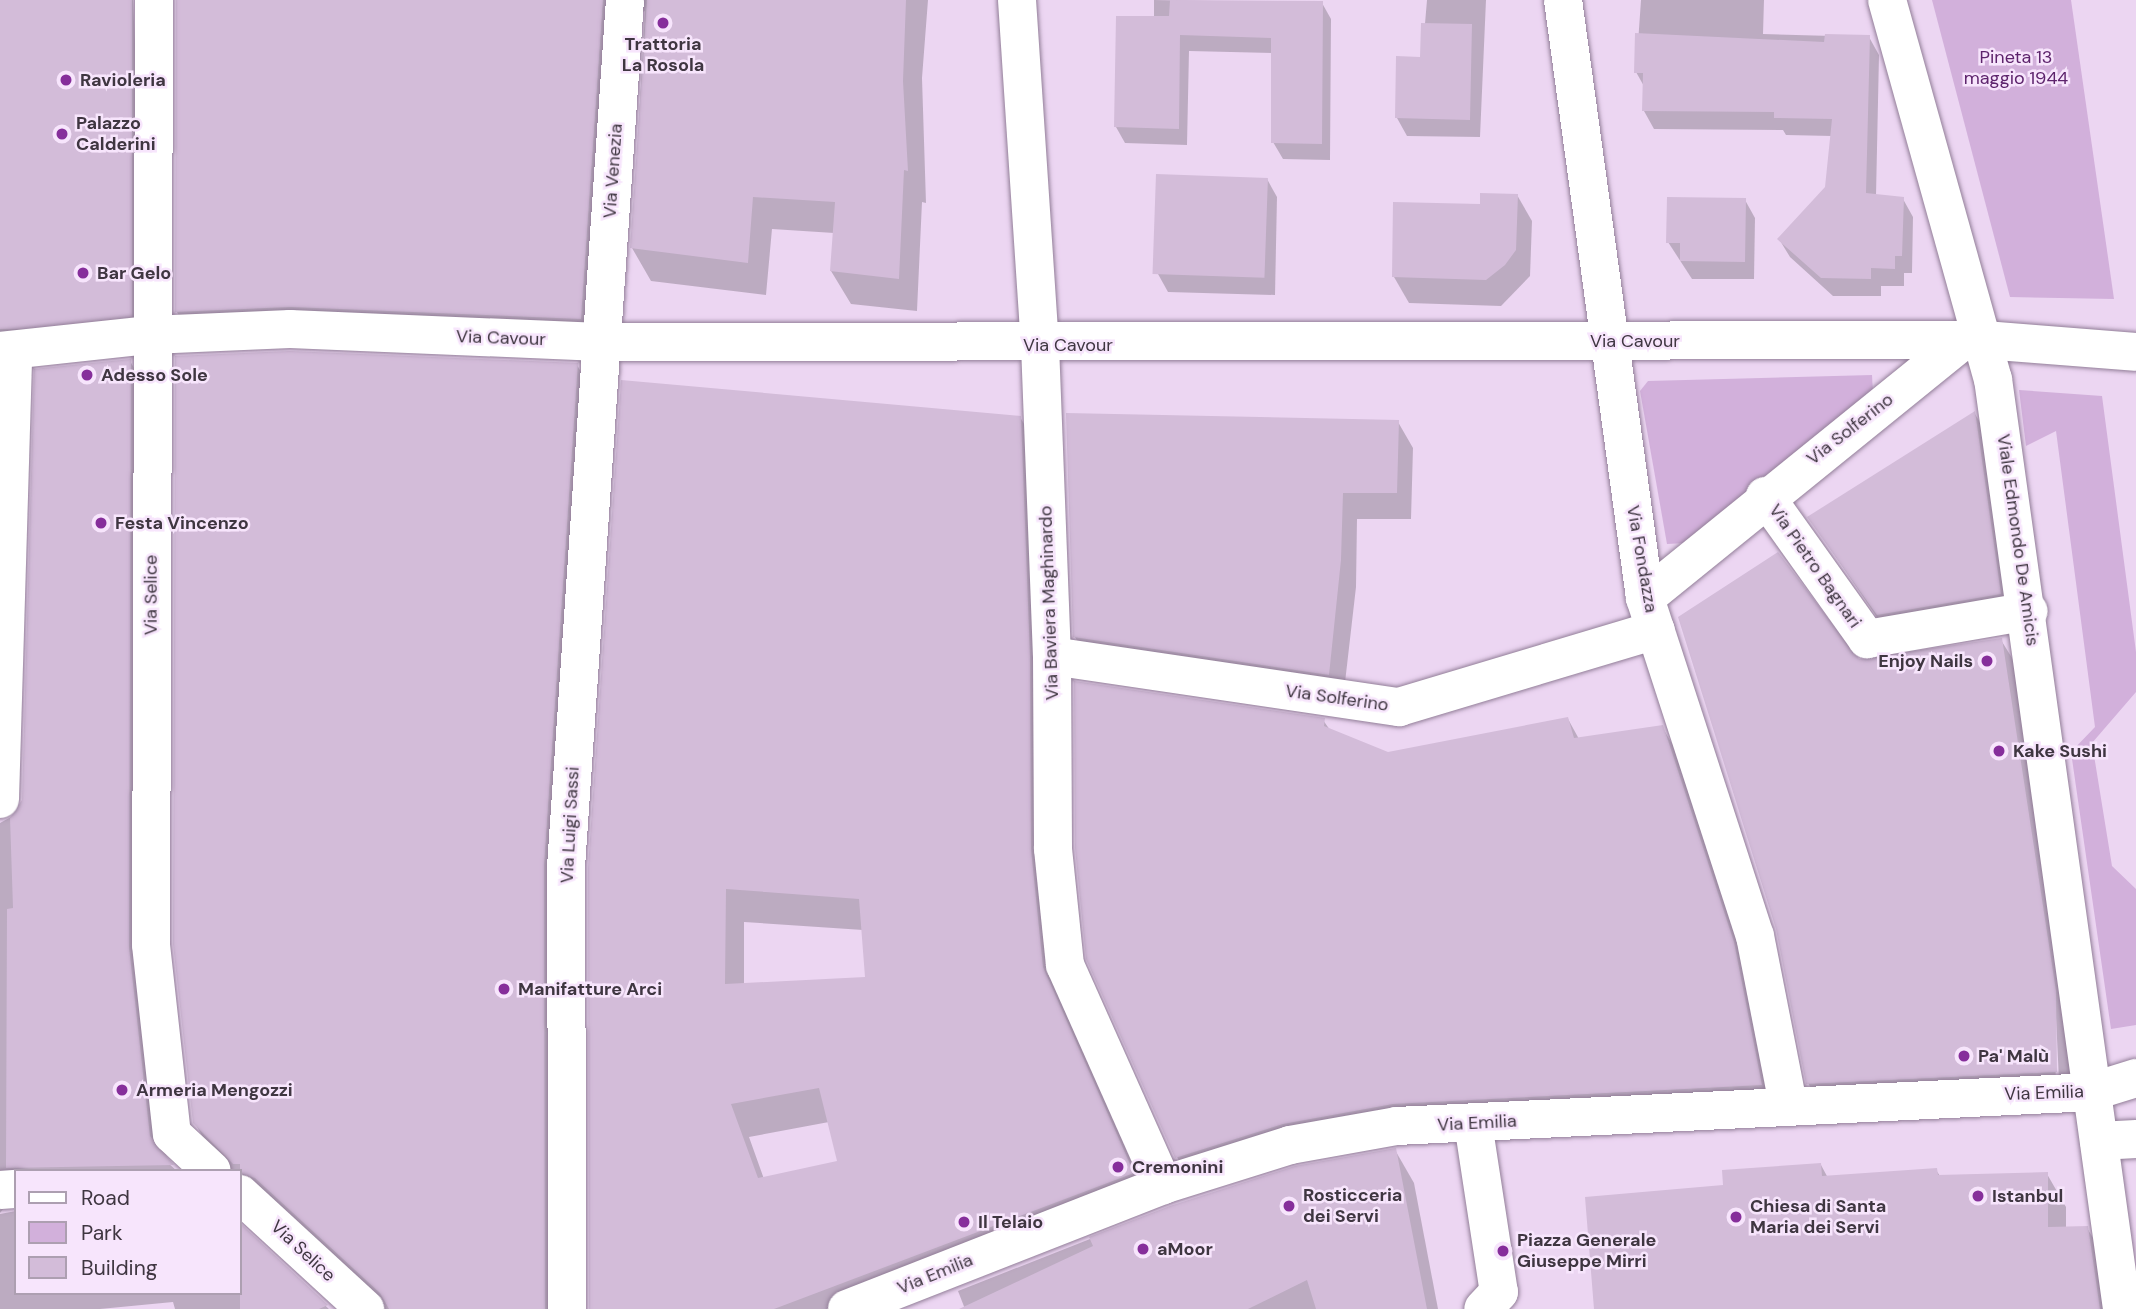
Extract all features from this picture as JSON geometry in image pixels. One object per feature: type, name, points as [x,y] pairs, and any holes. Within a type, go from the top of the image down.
[{"type":"street","name":"Via Selice","points":[[154,0],[150,335],[151,945],[172,1135],[210,1169]]},
{"type":"street","name":"Via Venezia","points":[[601,342],[625,0]]},
{"type":"street","name":"Via Baviera Maghinardo","points":[[1017,0],[1041,345],[1052,656],[1053,849],[1065,965],[1163,1185]]},
{"type":"street","name":"Via Fondazza","points":[[1563,0],[1609,341],[1651,614],[1755,936],[1788,1104]]},
{"type":"street","name":"Viale Edmondo De Amicis","points":[[1887,0],[1972,341],[2029,611],[2122,1309]]},
{"type":"street","name":"Via Cavour","points":[[6,351],[150,335],[290,329],[601,342],[1041,345],[1972,341],[2136,352]]},
{"type":"street","name":"Via Solferino","points":[[1052,656],[1398,707],[1651,614],[1765,496],[1972,341]]},
{"type":"street","name":"Via Luigi Sassi","points":[[567,1309],[566,867],[601,342]]},
{"type":"street","points":[[0,799],[6,351]]},
{"type":"street","name":"Via Pietro Bagnari","points":[[1765,496],[1867,639],[2029,611]]},
{"type":"street","name":"Via Emilia","points":[[847,1309],[1163,1185],[1290,1145],[1397,1126],[1788,1104],[2091,1092],[2136,1078]]},
{"type":"street","points":[[1473,1123],[1495,1303]]},
{"type":"street","points":[[2099,1141],[2136,1139]]},
{"type":"street","name":"Via Selice","points":[[242,1196],[365,1309]]},
{"type":"green space","name":"Pineta 13 maggio 1944","points":[[1932,0],[2071,0],[2114,299],[2010,297]]},
{"type":"green space","points":[[1872,375],[1873,393],[1686,543],[1667,544],[1640,391],[1648,381]]},
{"type":"green space","points":[[2019,390],[2102,396],[2136,652],[2136,692],[2092,743],[2112,866],[2136,889],[2136,1025],[2111,1029],[2071,752],[2095,727],[2056,431],[2026,446]]},
{"type":"building","name":"Palazzo Calderini","points":[[0,0],[132,0],[132,329],[0,329]]},
{"type":"building","points":[[176,0],[603,0],[581,319],[291,307],[175,312]]},
{"type":"building","points":[[647,0],[906,0],[903,81],[908,171],[904,170],[899,279],[830,271],[835,202],[753,197],[748,263],[630,248]]},
{"type":"building","points":[[1170,0],[1323,1],[1322,144],[1271,143],[1271,38],[1180,35],[1179,129],[1114,127],[1116,16],[1169,16]]},
{"type":"building","points":[[1421,23],[1472,24],[1470,120],[1395,118],[1396,56],[1420,57]]},
{"type":"building","points":[[1635,33],[1824,42],[1825,34],[1870,35],[1866,193],[1904,197],[1902,256],[1895,256],[1895,269],[1871,268],[1871,279],[1821,278],[1777,239],[1825,187],[1832,119],[1774,118],[1774,112],[1642,111],[1643,73],[1634,73]]},
{"type":"building","points":[[1156,174],[1268,178],[1264,278],[1153,274]]},
{"type":"building","points":[[1480,193],[1518,194],[1516,250],[1505,265],[1486,280],[1392,277],[1393,202],[1480,204]]},
{"type":"building","points":[[1667,197],[1746,198],[1745,262],[1680,261],[1680,243],[1666,243]]},
{"type":"building","points":[[290,351],[578,363],[544,866],[545,1309],[389,1309],[380,1293],[255,1178],[242,1174],[240,1164],[233,1164],[193,1123],[173,944],[175,356]]},
{"type":"building","points":[[131,359],[129,947],[150,1136],[174,1165],[6,1168],[7,909],[13,908],[10,818],[22,800],[34,369]]},
{"type":"building","points":[[621,380],[1021,416],[1030,656],[1031,849],[1043,967],[1134,1173],[774,1309],[589,1309],[588,868]],"holes":[[[726,889],[859,899],[865,977],[725,984]],[[819,1088],[837,1161],[758,1178],[731,1104]]]},
{"type":"building","points":[[1975,411],[2001,594],[1877,615],[1807,517]]},
{"type":"building","points":[[1066,413],[1399,420],[1397,493],[1343,493],[1341,560],[1329,675],[1073,637]]},
{"type":"building","points":[[1778,552],[1859,659],[2002,638],[2056,991],[2057,1072],[1806,1084],[1776,929],[1678,617]]},
{"type":"building","points":[[1074,681],[1325,718],[1324,726],[1388,752],[1568,717],[1574,738],[1663,725],[1734,942],[1762,1085],[1393,1104],[1283,1124],[1175,1158],[1086,959],[1075,848]]},
{"type":"building","points":[[1396,1148],[1427,1309],[1316,1309],[1307,1280],[1248,1309],[959,1309],[1093,1246],[1089,1237],[1170,1206],[1295,1166]]},
{"type":"building","points":[[1821,1163],[1822,1176],[1937,1168],[1938,1175],[2048,1172],[2048,1227],[2088,1226],[2100,1309],[1594,1309],[1585,1197],[1723,1185],[1722,1170]]},
{"type":"building","points":[[242,1225],[328,1305],[319,1309],[240,1309]]},
{"type":"place","name":"Trattoria La Rosola","points":[[663,23]]},
{"type":"place","name":"Ravioleria","points":[[66,80]]},
{"type":"place","name":"Palazzo Calderini","points":[[62,134]]},
{"type":"place","name":"Bar Gelo","points":[[83,273]]},
{"type":"place","name":"Adesso Sole","points":[[87,375]]},
{"type":"place","name":"Festa Vincenzo","points":[[101,523]]},
{"type":"place","name":"Enjoy Nails","points":[[1987,661]]},
{"type":"place","name":"Kake Sushi","points":[[1999,751]]},
{"type":"place","name":"Manifatture Arci","points":[[504,989]]},
{"type":"place","name":"Pa' Malù","points":[[1964,1056]]},
{"type":"place","name":"Armeria Mengozzi","points":[[122,1090]]},
{"type":"place","name":"Cremonini","points":[[1118,1167]]},
{"type":"place","name":"Istanbul","points":[[1978,1196]]},
{"type":"place","name":"Rosticceria dei Servi","points":[[1289,1206]]},
{"type":"place","name":"Chiesa di Santa Maria dei Servi","points":[[1736,1217]]},
{"type":"place","name":"Il Telaio","points":[[964,1222]]},
{"type":"place","name":"aMoor","points":[[1143,1249]]},
{"type":"place","name":"Piazza Generale Giuseppe Mirri","points":[[1503,1251]]}]
